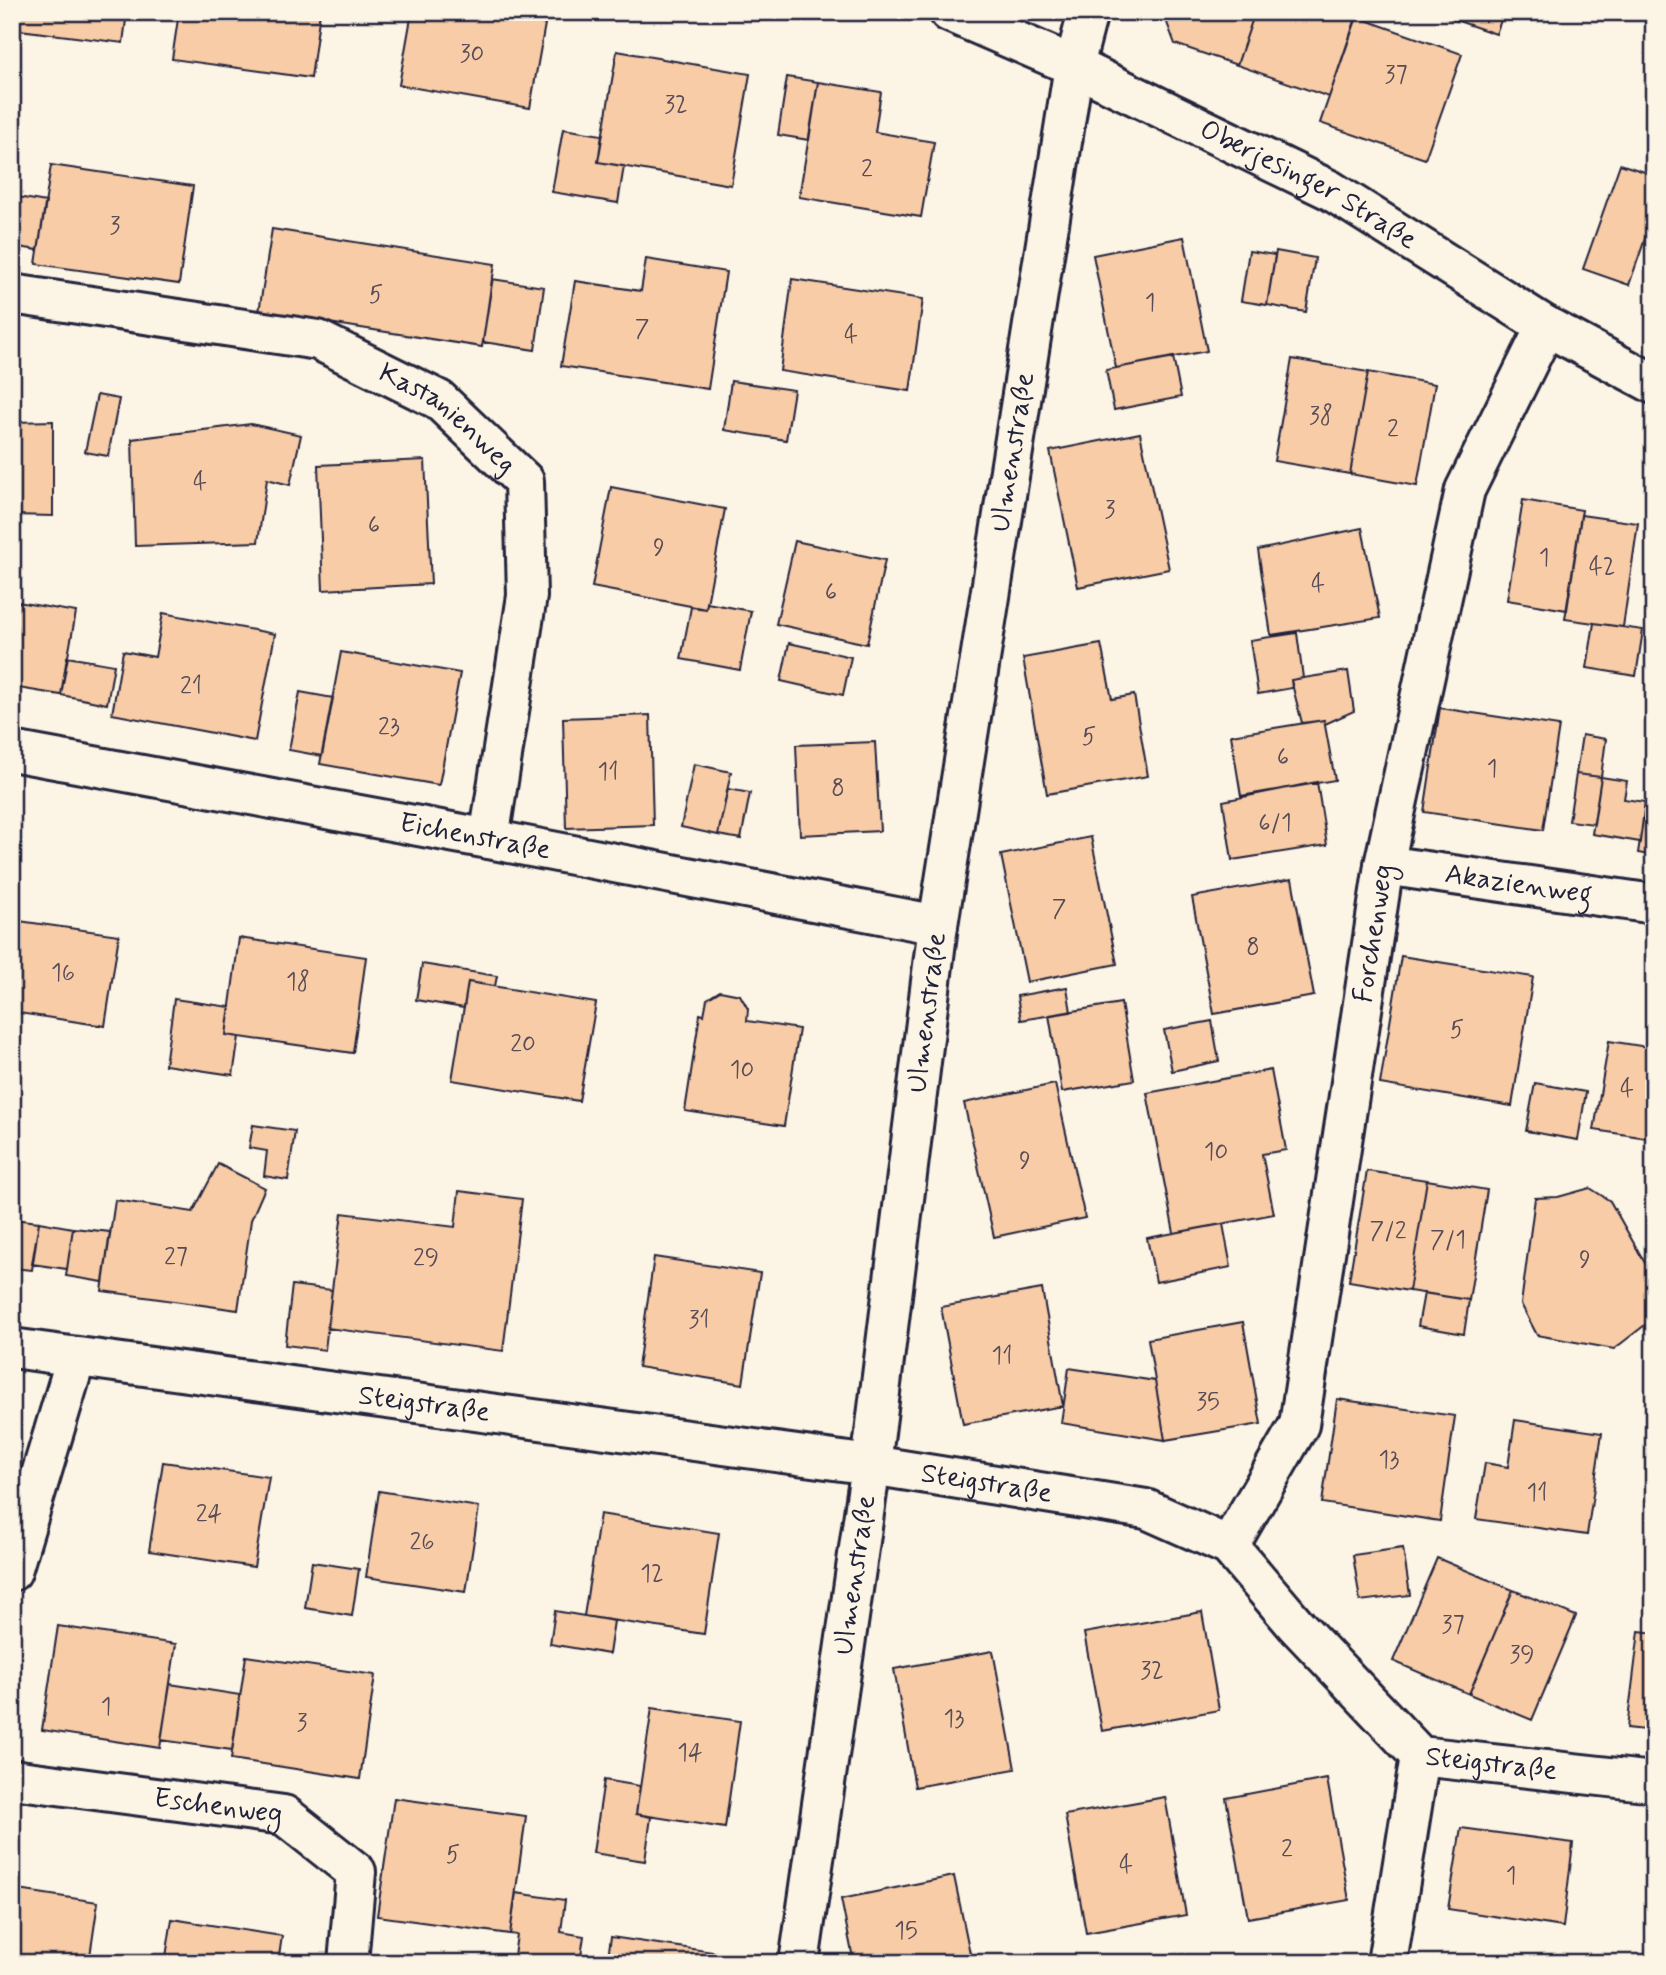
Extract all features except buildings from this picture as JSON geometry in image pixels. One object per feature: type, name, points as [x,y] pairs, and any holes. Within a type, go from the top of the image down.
[{"type":"street","name":"Oberjesinger Straße","points":[[949,12],[1074,66],[1330,190],[1546,326],[1654,384]]},
{"type":"street","name":"Ulmenstraße","points":[[799,1963],[871,1465],[938,926],[1074,66],[1088,12]]},
{"type":"street","name":"Kastanienweg","points":[[12,294],[318,340],[439,400],[524,481],[527,596],[488,839]]},
{"type":"street","name":"Forchenweg","points":[[1229,1546],[1298,1425],[1384,865],[1465,490],[1546,326]]},
{"type":"street","name":"Eichenstraße","points":[[12,751],[938,926]]},
{"type":"street","name":"Akazienweg","points":[[1384,865],[1654,904]]},
{"type":"street","name":"Steigstraße","points":[[12,1348],[871,1465],[1146,1509],[1229,1546],[1296,1625],[1420,1756],[1654,1782]]},
{"type":"street","points":[[12,1571],[76,1358]]},
{"type":"street","points":[[1387,1963],[1420,1756]]},
{"type":"street","name":"Eschenweg","points":[[12,1779],[284,1815],[356,1871],[348,1963]]}]
